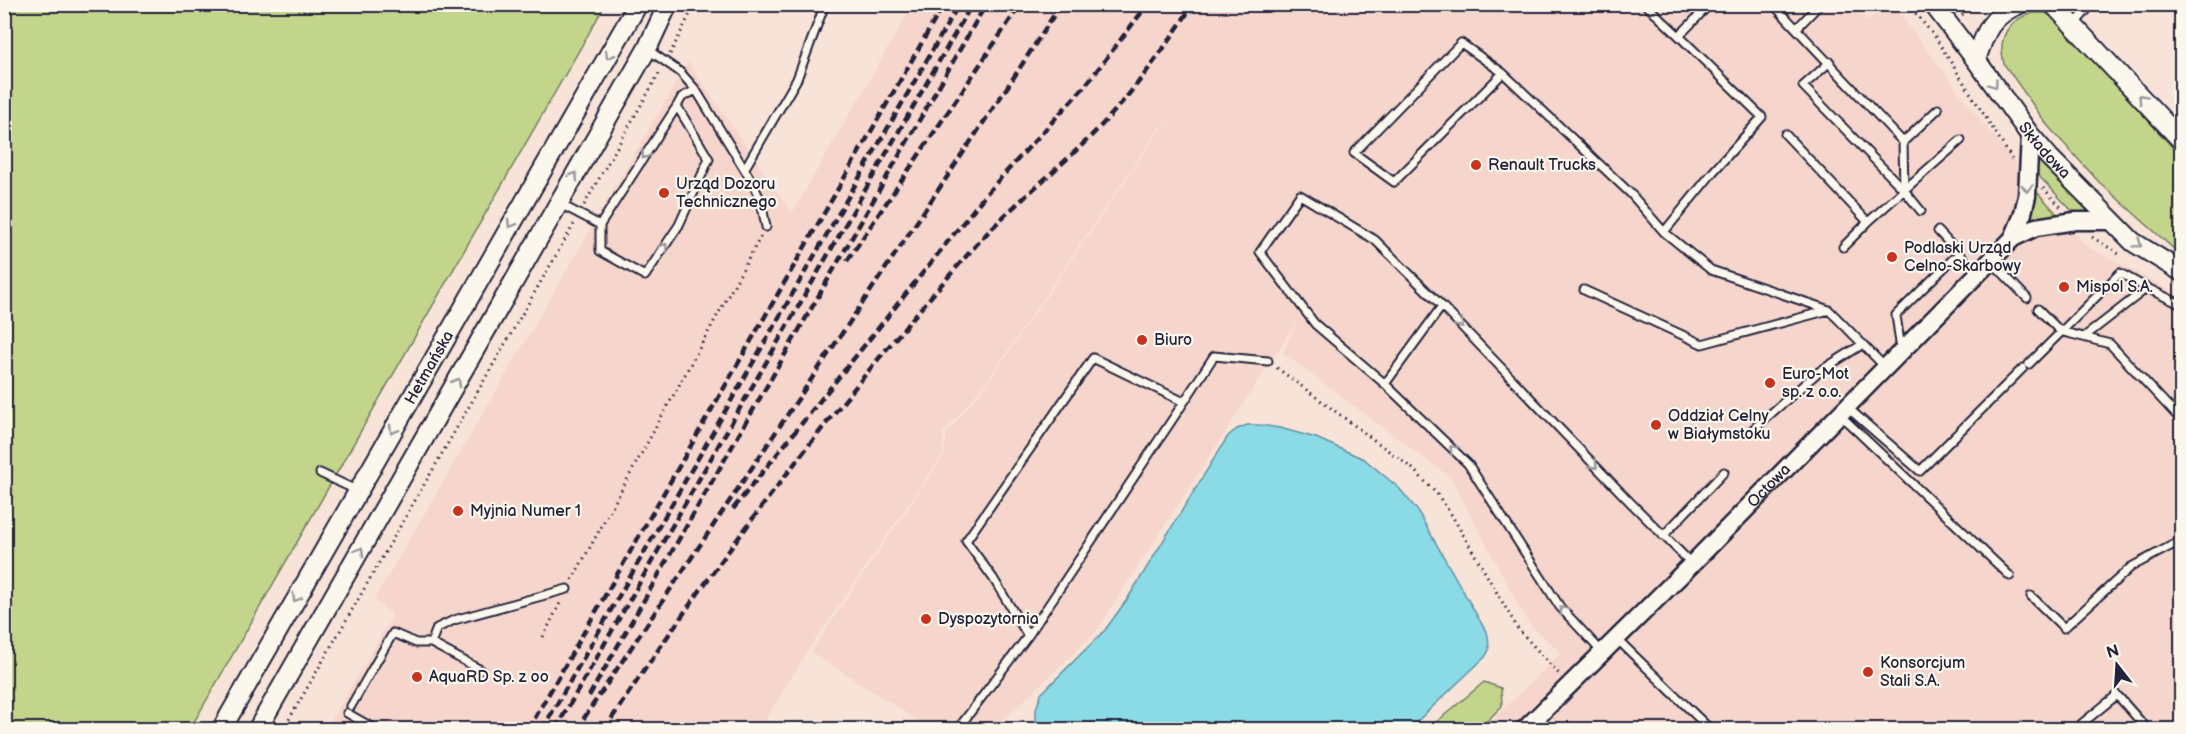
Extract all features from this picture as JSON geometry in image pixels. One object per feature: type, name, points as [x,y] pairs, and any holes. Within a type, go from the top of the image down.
[{"type":"main road","points":[[639,4],[638,27],[640,38],[647,49]]},
{"type":"main road","name":"Hetmańska","points":[[221,729],[639,4]]},
{"type":"main road","name":"Hetmańska","points":[[257,729],[647,49],[668,4]]},
{"type":"main road","name":"Składowa","points":[[1933,4],[2030,135],[2133,242],[2181,272]]},
{"type":"main road","points":[[1976,60],[1983,38],[1998,15],[2020,4]]},
{"type":"main road","points":[[2053,4],[2181,141]]},
{"type":"main road","points":[[262,656],[291,671]]},
{"type":"street","name":"Octowa","points":[[1524,729],[1692,564],[2013,238],[2022,217],[2027,196],[2030,135]]},
{"type":"street","name":"Octowa","points":[[2013,238],[2036,227],[2075,221],[2112,221]]},
{"type":"lane","points":[[745,168],[797,79],[825,4]]},
{"type":"lane","points":[[1645,4],[1762,117],[1664,232]]},
{"type":"lane","points":[[1679,36],[1710,4]]},
{"type":"lane","points":[[1773,4],[1903,142],[1904,190]]},
{"type":"lane","points":[[1797,28],[1820,4]]},
{"type":"lane","points":[[2074,25],[2092,4]]},
{"type":"lane","points":[[1503,73],[1394,182],[1354,153],[1461,43],[1503,73],[1631,194],[1664,232],[1712,270],[1829,310],[1885,367]]},
{"type":"lane","points":[[647,49],[680,72],[696,90],[745,168],[761,201],[766,227]]},
{"type":"lane","points":[[1830,62],[1803,86],[1904,190],[1921,211]]},
{"type":"lane","points":[[677,106],[709,159],[679,225],[645,276],[600,251],[600,225],[682,97],[696,90]]},
{"type":"lane","points":[[1903,142],[1938,109]]},
{"type":"lane","points":[[1785,134],[1868,222]]},
{"type":"lane","points":[[1843,247],[1961,140]]},
{"type":"lane","points":[[1602,652],[1560,607],[1468,464],[1385,384],[1315,324],[1260,252],[1300,195],[1375,240],[1692,564]]},
{"type":"lane","points":[[559,203],[600,225]]},
{"type":"lane","points":[[1938,231],[1978,274]]},
{"type":"lane","points":[[1902,351],[1896,315],[1959,253]]},
{"type":"lane","points":[[1991,261],[2027,298]]},
{"type":"lane","points":[[1842,410],[1920,471],[2120,273],[2181,305]]},
{"type":"lane","points":[[2084,337],[2147,288]]},
{"type":"lane","points":[[1584,290],[1702,344],[1829,310]]},
{"type":"lane","points":[[1385,384],[1442,306]]},
{"type":"lane","points":[[2038,309],[2060,331],[2110,344],[2181,421]]},
{"type":"lane","points":[[1750,432],[1817,373],[1863,344]]},
{"type":"lane","points":[[957,729],[1028,636],[1214,356],[1268,361]]},
{"type":"lane","points":[[1028,636],[993,578],[966,542],[1093,358],[1184,402]]},
{"type":"lane","points":[[1842,410],[2010,576]]},
{"type":"lane","points":[[1663,536],[1724,472]]},
{"type":"lane","points":[[320,473],[358,491]]},
{"type":"lane","points":[[2031,596],[2064,628],[2131,567],[2181,540]]},
{"type":"lane","points":[[431,643],[437,628],[454,620],[567,589]]},
{"type":"lane","points":[[377,729],[349,709],[393,633],[416,643],[431,643],[481,670]]},
{"type":"lane","points":[[1616,638],[1711,729]]},
{"type":"lane","points":[[2074,729],[2116,695],[2148,729]]},
{"type":"path","points":[[283,729],[666,63],[695,4]]},
{"type":"path","points":[[543,637],[567,589],[766,227]]},
{"type":"path","points":[[1268,361],[1413,469],[1437,494],[1518,629],[1569,685]]},
{"type":"shaded area","points":[[1850,4],[1868,21],[1886,5],[1893,5],[1982,122],[2085,245],[2181,296],[2181,729],[1483,729],[1561,653],[1528,623],[1451,478],[1283,353],[1297,321],[1096,632],[994,729],[931,729],[811,652],[944,455],[947,433],[989,381],[1161,128],[1173,123],[1160,127],[987,381],[943,433],[943,454],[808,650],[760,729],[326,730],[393,615],[374,600],[688,62],[792,213],[913,5]]},
{"type":"green space","points":[[4,5],[605,5],[190,729],[5,729]]},
{"type":"green space","points":[[2034,13],[2045,13],[2056,18],[2181,157],[2181,252],[2174,249],[2099,182],[2048,126],[2004,64],[2002,46],[2007,31],[2017,20]]},
{"type":"green space","points":[[2035,156],[2091,214],[2075,214],[2036,173]]},
{"type":"green space","points":[[2034,189],[2058,215],[2017,234]]},
{"type":"green space","points":[[1484,682],[1501,688],[1502,706],[1479,729],[1428,729]]},
{"type":"water","points":[[1247,425],[1280,428],[1316,438],[1364,459],[1399,488],[1417,510],[1488,635],[1489,650],[1485,657],[1409,729],[1040,729],[1036,720],[1036,709],[1041,694],[1105,630],[1128,598],[1228,436]]},
{"type":"railway","points":[[528,730],[944,4]]},
{"type":"railway","points":[[542,730],[959,4]]},
{"type":"railway","points":[[555,730],[972,4]]},
{"type":"railway","points":[[589,696],[986,4]]},
{"type":"railway","points":[[847,261],[1021,4]]},
{"type":"railway","points":[[576,730],[1061,4]]},
{"type":"railway","points":[[733,509],[986,194],[1085,86],[1148,4]]},
{"type":"railway","points":[[604,730],[734,544],[872,366],[983,237],[1116,110],[1156,58],[1193,4]]},
{"type":"place","name":"Renault Trucks","points":[[1476,165]]},
{"type":"place","name":"Urząd Dozoru Technicznego","points":[[664,193]]},
{"type":"place","name":"Podlaski Urząd Celno-Skarbowy","points":[[1892,257]]},
{"type":"place","name":"Mispol S.A.","points":[[2064,287]]},
{"type":"place","name":"Biuro","points":[[1142,340]]},
{"type":"place","name":"Euro-Mot sp. z o.o.","points":[[1770,383]]},
{"type":"place","name":"Oddział Celny w Białymstoku","points":[[1656,425]]},
{"type":"place","name":"Myjnia Numer 1","points":[[458,511]]},
{"type":"place","name":"Dyspozytornia","points":[[926,619]]},
{"type":"place","name":"Konsorcjum Stali S.A.","points":[[1868,672]]},
{"type":"place","name":"AquaRD Sp. z oo","points":[[417,677]]}]
